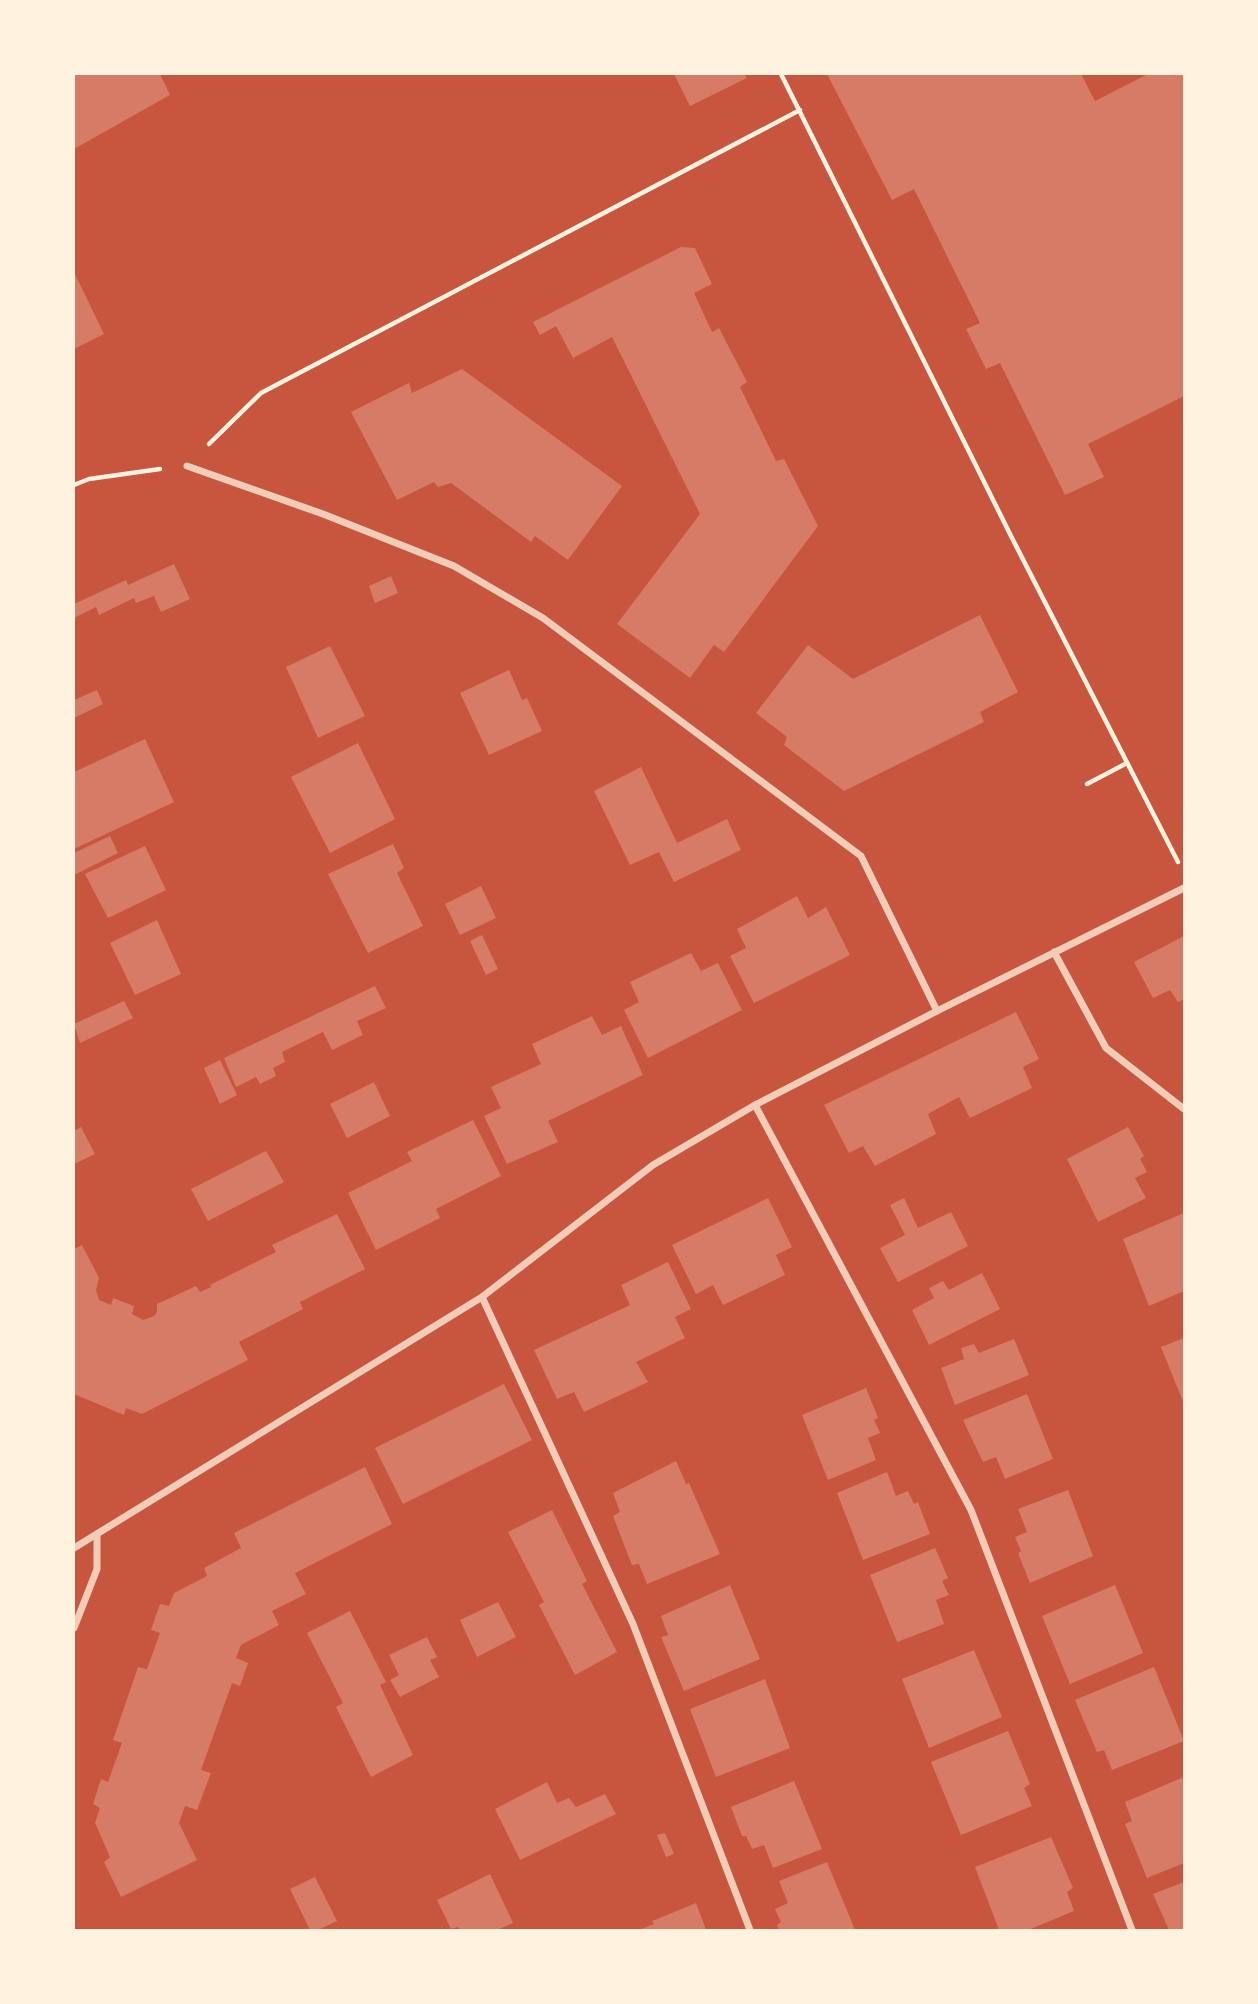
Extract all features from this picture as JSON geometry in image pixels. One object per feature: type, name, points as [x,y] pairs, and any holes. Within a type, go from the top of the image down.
[{"type":"street","points":[[187,466],[323,514],[454,566],[543,618],[861,856],[937,1011]]},
{"type":"street","points":[[74,1548],[482,1297],[653,1165],[755,1105],[1185,888]]},
{"type":"street","points":[[1054,952],[1106,1048],[1185,1109]]},
{"type":"street","points":[[755,1105],[971,1510],[1132,1930]]},
{"type":"street","points":[[482,1297],[633,1624],[750,1930]]},
{"type":"street","points":[[74,1628],[97,1569],[97,1534]]},
{"type":"path","points":[[781,74],[1006,526],[1179,864]]},
{"type":"path","points":[[74,485],[89,479],[187,466],[261,393],[800,110]]},
{"type":"path","points":[[1087,784],[1127,763]]},
{"type":"building","points":[[74,74],[160,74],[170,95],[74,149]]},
{"type":"building","points":[[674,74],[744,74],[747,78],[690,106]]},
{"type":"building","points":[[827,74],[1081,74],[1095,101],[1148,74],[1184,74],[1184,396],[1088,444],[1104,477],[1065,495],[1000,363],[986,369],[966,329],[980,323],[914,189],[892,200]]},
{"type":"building","points":[[681,247],[695,248],[712,284],[694,293],[712,332],[719,328],[747,382],[740,387],[776,461],[784,459],[818,526],[724,652],[714,645],[690,678],[617,624],[700,514],[612,337],[573,358],[556,326],[540,335],[533,322]]},
{"type":"building","points":[[74,272],[104,334],[74,349]]},
{"type":"building","points":[[462,369],[622,486],[568,560],[535,536],[531,542],[451,483],[438,487],[434,482],[397,500],[351,412],[409,383],[412,393]]},
{"type":"building","points":[[174,564],[190,599],[161,612],[154,596],[136,603],[134,598],[99,615],[96,607],[74,618],[74,604],[126,580],[128,585]]},
{"type":"building","points":[[391,576],[398,593],[375,603],[369,586]]},
{"type":"building","points":[[980,615],[1018,692],[980,712],[984,722],[844,791],[784,745],[787,737],[756,713],[808,645],[853,679]]},
{"type":"building","points":[[330,646],[365,716],[318,738],[286,667]]},
{"type":"building","points":[[509,670],[522,700],[527,698],[542,731],[489,755],[460,693]]},
{"type":"building","points":[[97,690],[103,704],[74,718],[74,700]]},
{"type":"building","points":[[145,739],[174,802],[74,849],[74,772]]},
{"type":"building","points":[[358,743],[395,819],[330,853],[291,777]]},
{"type":"building","points":[[641,767],[677,843],[727,819],[741,850],[674,882],[659,852],[630,865],[594,791]]},
{"type":"building","points":[[110,836],[118,853],[74,875],[74,853]]},
{"type":"building","points":[[393,844],[404,868],[397,873],[423,926],[368,953],[328,874]]},
{"type":"building","points":[[145,846],[166,890],[108,918],[85,874]]},
{"type":"building","points":[[481,886],[496,918],[460,935],[445,904]]},
{"type":"building","points":[[797,896],[808,918],[826,907],[850,955],[754,1003],[730,956],[746,948],[737,929]]},
{"type":"building","points":[[157,920],[181,974],[135,995],[110,943]]},
{"type":"building","points":[[482,935],[498,969],[486,975],[470,941]]},
{"type":"building","points":[[1184,936],[1184,999],[1178,1002],[1170,990],[1153,998],[1134,962]]},
{"type":"building","points":[[691,953],[701,971],[718,963],[742,1010],[648,1058],[624,1010],[639,1002],[630,982]]},
{"type":"building","points":[[375,986],[386,1008],[357,1021],[363,1035],[332,1050],[323,1032],[282,1052],[285,1062],[273,1068],[276,1076],[260,1084],[256,1077],[236,1087],[224,1058]]},
{"type":"building","points":[[124,1001],[133,1018],[80,1043],[74,1024]]},
{"type":"building","points":[[1016,1012],[1039,1059],[1023,1067],[1032,1088],[970,1118],[959,1097],[928,1114],[936,1134],[875,1166],[863,1146],[849,1153],[824,1105]]},
{"type":"building","points":[[592,1016],[602,1035],[621,1026],[643,1075],[548,1121],[558,1142],[507,1164],[484,1116],[501,1108],[491,1087],[541,1064],[532,1044]]},
{"type":"building","points":[[220,1060],[237,1095],[220,1104],[204,1068]]},
{"type":"building","points":[[374,1082],[390,1116],[347,1138],[330,1104]]},
{"type":"building","points":[[473,1120],[501,1176],[436,1209],[440,1218],[376,1250],[348,1193],[412,1161],[407,1152]]},
{"type":"building","points":[[81,1127],[95,1154],[74,1164],[74,1131]]},
{"type":"building","points":[[1128,1127],[1144,1156],[1140,1159],[1147,1172],[1135,1178],[1146,1198],[1098,1222],[1067,1159]]},
{"type":"building","points":[[266,1151],[284,1182],[208,1221],[191,1189]]},
{"type":"building","points":[[768,1198],[792,1247],[776,1255],[785,1275],[723,1305],[713,1285],[696,1294],[672,1245]]},
{"type":"building","points":[[904,1198],[918,1228],[951,1212],[968,1246],[898,1282],[880,1248],[905,1235],[890,1205]]},
{"type":"building","points":[[1184,1213],[1184,1291],[1149,1306],[1123,1239]]},
{"type":"building","points":[[337,1214],[365,1269],[300,1302],[303,1309],[239,1342],[248,1360],[142,1414],[126,1408],[124,1415],[74,1394],[74,1249],[82,1245],[99,1278],[96,1290],[99,1300],[111,1305],[113,1298],[134,1306],[132,1314],[143,1320],[154,1316],[157,1304],[196,1286],[200,1292],[211,1287],[210,1285],[276,1252],[272,1245]]},
{"type":"building","points":[[668,1262],[691,1309],[675,1317],[685,1338],[636,1362],[648,1382],[584,1412],[574,1392],[557,1399],[534,1350],[630,1305],[621,1285]]},
{"type":"building","points":[[982,1273],[1000,1309],[929,1345],[912,1310],[934,1298],[929,1288],[943,1281],[949,1290]]},
{"type":"building","points":[[1184,1338],[1184,1404],[1161,1347]]},
{"type":"building","points":[[1014,1339],[1029,1375],[955,1405],[941,1368],[964,1359],[961,1348],[974,1344],[979,1353]]},
{"type":"building","points":[[504,1384],[532,1440],[403,1504],[375,1448]]},
{"type":"building","points":[[866,1388],[878,1418],[874,1420],[880,1433],[868,1438],[876,1460],[828,1480],[802,1415]]},
{"type":"building","points":[[1027,1394],[1053,1459],[1005,1479],[996,1457],[983,1462],[963,1420]]},
{"type":"building","points":[[676,1461],[686,1484],[689,1483],[720,1554],[647,1584],[639,1564],[632,1565],[613,1516],[620,1512],[613,1493]]},
{"type":"building","points":[[365,1467],[392,1524],[295,1573],[306,1594],[272,1611],[279,1625],[241,1645],[236,1658],[248,1663],[240,1686],[232,1683],[201,1770],[211,1773],[197,1810],[185,1806],[179,1823],[197,1860],[121,1897],[104,1862],[110,1857],[95,1823],[100,1808],[93,1804],[101,1779],[108,1782],[122,1743],[113,1740],[138,1667],[147,1669],[160,1633],[151,1630],[160,1604],[169,1606],[174,1593],[207,1576],[204,1568],[241,1548],[234,1533]]},
{"type":"building","points":[[887,1472],[896,1496],[908,1491],[914,1504],[918,1502],[930,1534],[863,1560],[837,1493]]},
{"type":"building","points":[[1068,1490],[1093,1556],[1030,1583],[1018,1553],[1021,1551],[1015,1537],[1027,1532],[1018,1509]]},
{"type":"building","points":[[552,1510],[587,1581],[582,1584],[617,1652],[575,1675],[539,1605],[544,1602],[508,1532]]},
{"type":"building","points":[[935,1548],[948,1578],[942,1581],[949,1595],[936,1600],[944,1624],[897,1642],[870,1575]]},
{"type":"building","points":[[730,1585],[760,1659],[684,1691],[661,1637],[668,1635],[661,1616]]},
{"type":"building","points":[[1115,1585],[1143,1653],[1070,1684],[1042,1616]]},
{"type":"building","points":[[498,1602],[516,1637],[477,1657],[460,1620]]},
{"type":"building","points":[[350,1611],[386,1682],[380,1685],[413,1755],[371,1777],[336,1707],[343,1703],[307,1633]]},
{"type":"building","points":[[427,1637],[437,1657],[430,1660],[439,1677],[400,1697],[390,1680],[399,1675],[389,1655]]},
{"type":"building","points":[[974,1650],[1002,1717],[929,1748],[902,1679]]},
{"type":"building","points":[[1154,1667],[1184,1741],[1112,1770],[1104,1750],[1097,1752],[1075,1700]]},
{"type":"building","points":[[765,1679],[790,1748],[716,1777],[690,1709]]},
{"type":"building","points":[[1008,1731],[1030,1784],[1024,1788],[1032,1806],[961,1835],[931,1762]]},
{"type":"building","points":[[1184,1777],[1184,1863],[1147,1878],[1125,1824],[1132,1821],[1125,1802]]},
{"type":"building","points":[[794,1781],[822,1849],[773,1868],[764,1845],[752,1849],[746,1836],[742,1836],[731,1807]]},
{"type":"building","points":[[547,1782],[557,1803],[569,1798],[576,1807],[605,1794],[616,1814],[520,1860],[495,1809]]},
{"type":"building","points":[[665,1833],[674,1854],[666,1857],[657,1835]]},
{"type":"building","points":[[1051,1837],[1073,1888],[1067,1892],[1074,1911],[1028,1930],[999,1930],[975,1867]]},
{"type":"building","points":[[827,1862],[855,1930],[779,1930],[777,1925],[781,1922],[775,1909],[788,1903],[779,1881]]},
{"type":"building","points":[[490,1874],[513,1923],[497,1930],[460,1930],[458,1927],[451,1929],[437,1900]]},
{"type":"building","points":[[315,1877],[337,1921],[318,1930],[310,1930],[290,1889]]},
{"type":"building","points":[[1184,1882],[1184,1930],[1169,1930],[1153,1894]]},
{"type":"building","points":[[696,1903],[706,1930],[639,1930],[654,1924],[652,1921]]}]
